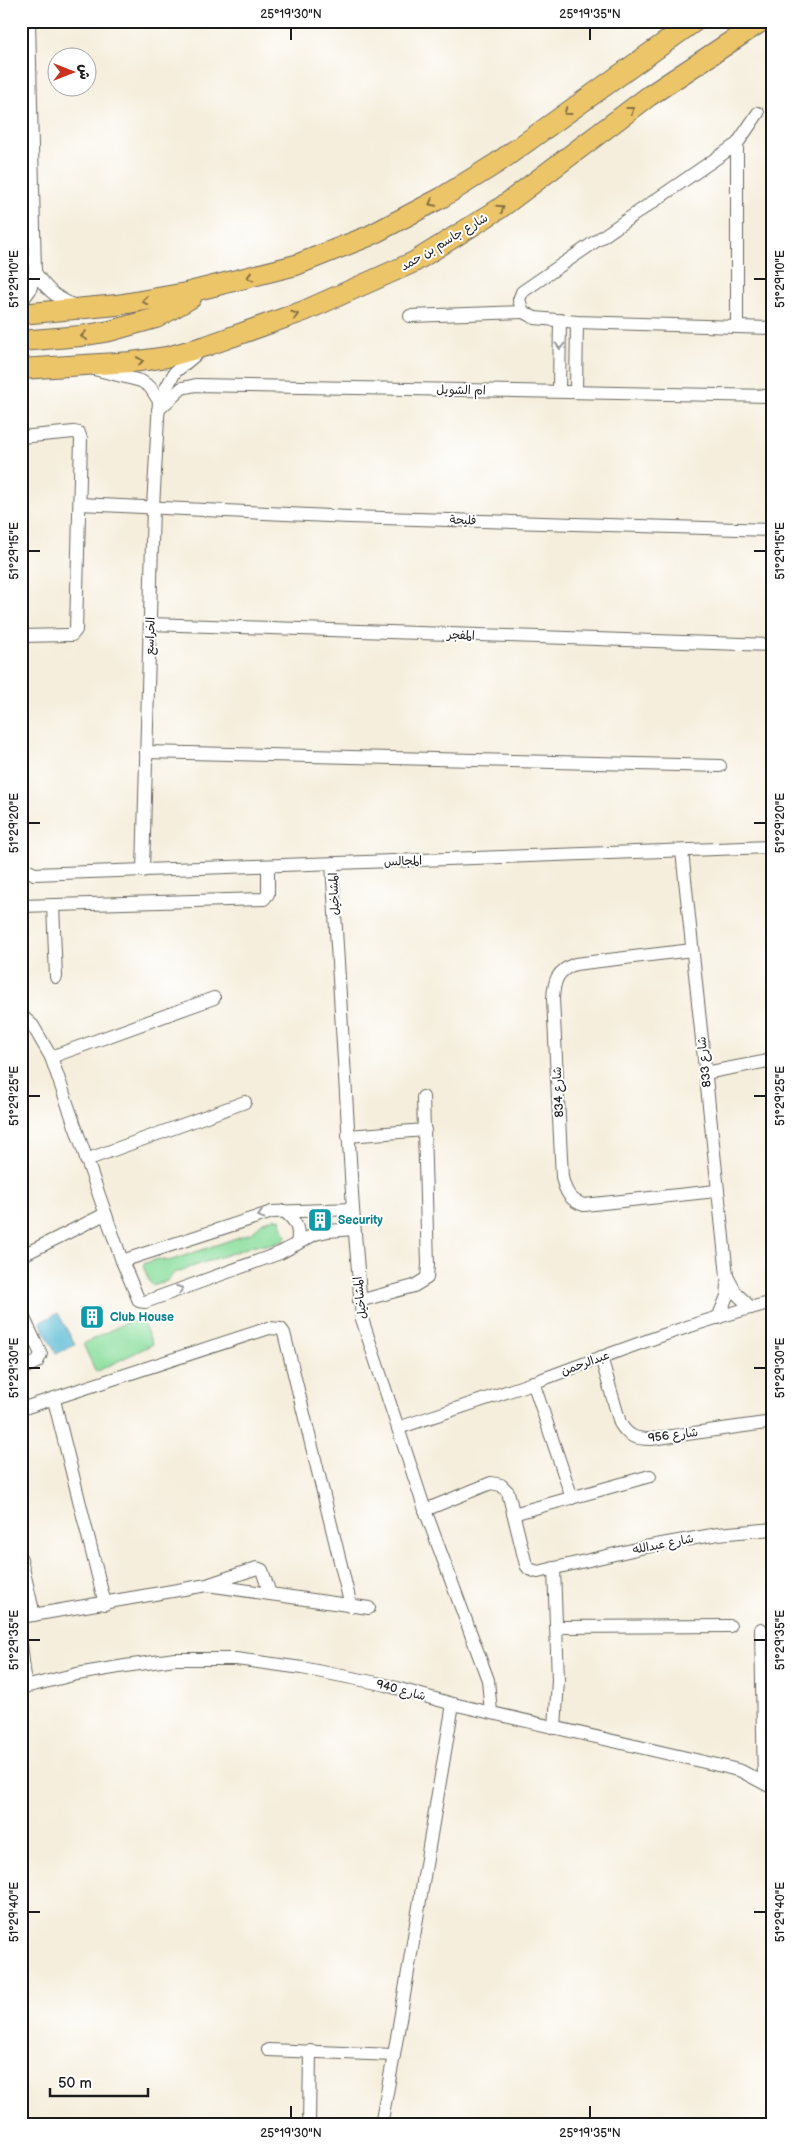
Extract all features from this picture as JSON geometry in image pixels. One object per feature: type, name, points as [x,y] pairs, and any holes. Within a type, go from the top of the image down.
[{"type":"main road","points":[[21,314],[118,305],[210,288],[296,265],[377,232],[441,198],[497,163],[695,21]]},
{"type":"main road","name":"شارع جاسم بن حمد","points":[[21,369],[132,362],[168,356],[206,346],[304,311],[414,262],[499,209],[649,96],[762,21]]},
{"type":"main road","points":[[21,341],[81,336],[110,331],[156,318],[210,288]]},
{"type":"street","points":[[21,302],[30,290],[35,272],[29,21]]},
{"type":"street","points":[[649,53],[682,21]]},
{"type":"street","points":[[523,312],[519,300],[522,292],[737,144],[758,112]]},
{"type":"street","points":[[737,144],[737,327]]},
{"type":"street","points":[[35,272],[46,289],[57,298],[82,309]]},
{"type":"street","points":[[410,316],[523,312],[534,318],[577,322],[773,328]]},
{"type":"street","points":[[559,392],[560,320]]},
{"type":"street","points":[[576,392],[577,322]]},
{"type":"street","name":"الخراسع","points":[[143,871],[158,405],[176,372],[206,346]]},
{"type":"street","points":[[76,365],[141,382],[150,387],[158,405]]},
{"type":"street","name":"ام الشويل","points":[[158,405],[182,388],[196,385],[773,396]]},
{"type":"street","points":[[21,437],[79,433],[81,439],[76,630],[72,635],[21,636]]},
{"type":"street","name":"فليحة","points":[[80,504],[349,517],[773,530]]},
{"type":"street","name":"المفجر","points":[[150,624],[773,645]]},
{"type":"street","points":[[146,752],[720,766]]},
{"type":"street","name":"المجالس","points":[[28,873],[143,871],[773,847]]},
{"type":"street","name":"شارع 833","points":[[682,851],[726,1273],[726,1296],[718,1318]]},
{"type":"street","name":"المشاخيل","points":[[332,864],[359,1301],[366,1337],[425,1510],[488,1680],[491,1712]]},
{"type":"street","points":[[21,906],[266,898],[268,894],[268,866]]},
{"type":"street","name":"المجالس","points":[[21,879],[32,877],[28,873]]},
{"type":"street","points":[[53,905],[56,977]]},
{"type":"street","name":"شارع 834","points":[[692,950],[575,964],[564,968],[558,975],[553,999],[562,1178],[570,1196],[577,1203],[584,1205],[716,1191]]},
{"type":"street","points":[[51,1056],[214,998]]},
{"type":"street","points":[[21,1014],[33,1026],[51,1056],[105,1214],[139,1301],[145,1302],[280,1253],[315,1234],[354,1229]]},
{"type":"street","points":[[705,1073],[773,1060]]},
{"type":"street","points":[[359,1301],[414,1286],[427,1278],[424,1097]]},
{"type":"street","points":[[86,1160],[245,1102]]},
{"type":"street","points":[[348,1136],[425,1130]]},
{"type":"street","points":[[122,1261],[259,1215],[284,1211],[352,1209]]},
{"type":"street","points":[[284,1211],[296,1223],[298,1229],[297,1244]]},
{"type":"street","points":[[21,1256],[105,1214]]},
{"type":"street","name":"شارع 833","points":[[726,1273],[736,1294],[751,1308]]},
{"type":"street","name":"عبدالرحمن","points":[[398,1428],[601,1357],[718,1318],[773,1302]]},
{"type":"street","points":[[21,1312],[41,1354],[37,1362],[21,1369]]},
{"type":"street","points":[[21,1409],[54,1400],[269,1328],[281,1329],[284,1333],[351,1606]]},
{"type":"street","name":"شارع 956","points":[[601,1357],[620,1424],[632,1438],[651,1439],[773,1422]]},
{"type":"street","points":[[533,1382],[572,1498]]},
{"type":"street","points":[[54,1400],[105,1604]]},
{"type":"street","points":[[513,1514],[650,1476]]},
{"type":"street","name":"شارع عبدالله","points":[[425,1510],[486,1485],[496,1483],[501,1485],[508,1492],[526,1565],[538,1572],[718,1534],[773,1529]]},
{"type":"street","points":[[21,1559],[34,1615]]},
{"type":"street","points":[[21,1617],[207,1585],[257,1568],[262,1570],[270,1594]]},
{"type":"street","points":[[554,1568],[558,1680],[555,1728]]},
{"type":"street","points":[[207,1585],[369,1608]]},
{"type":"street","points":[[557,1627],[730,1626]]},
{"type":"street","points":[[761,1629],[769,1785]]},
{"type":"street","points":[[21,1644],[24,1687]]},
{"type":"street","name":"شارع 940","points":[[24,1687],[77,1674],[166,1660],[236,1660],[319,1672],[382,1684],[453,1704],[726,1767],[741,1771],[769,1785]]},
{"type":"street","points":[[381,2125],[453,1704]]},
{"type":"street","points":[[268,2050],[394,2055]]},
{"type":"street","points":[[309,2125],[310,2051]]},
{"type":"green space","points":[[275,1218],[280,1219],[286,1237],[283,1241],[270,1245],[255,1245],[174,1273],[167,1281],[153,1286],[150,1283],[143,1266],[145,1263],[158,1259],[169,1261],[251,1233],[263,1222]]},
{"type":"green space","points":[[139,1316],[153,1344],[96,1372],[83,1344]]},
{"type":"water","points":[[58,1313],[75,1345],[56,1354],[40,1322]]},
{"type":"place","name":"Security","points":[[320,1220]]},
{"type":"place","name":"Club House","points":[[92,1317]]}]
